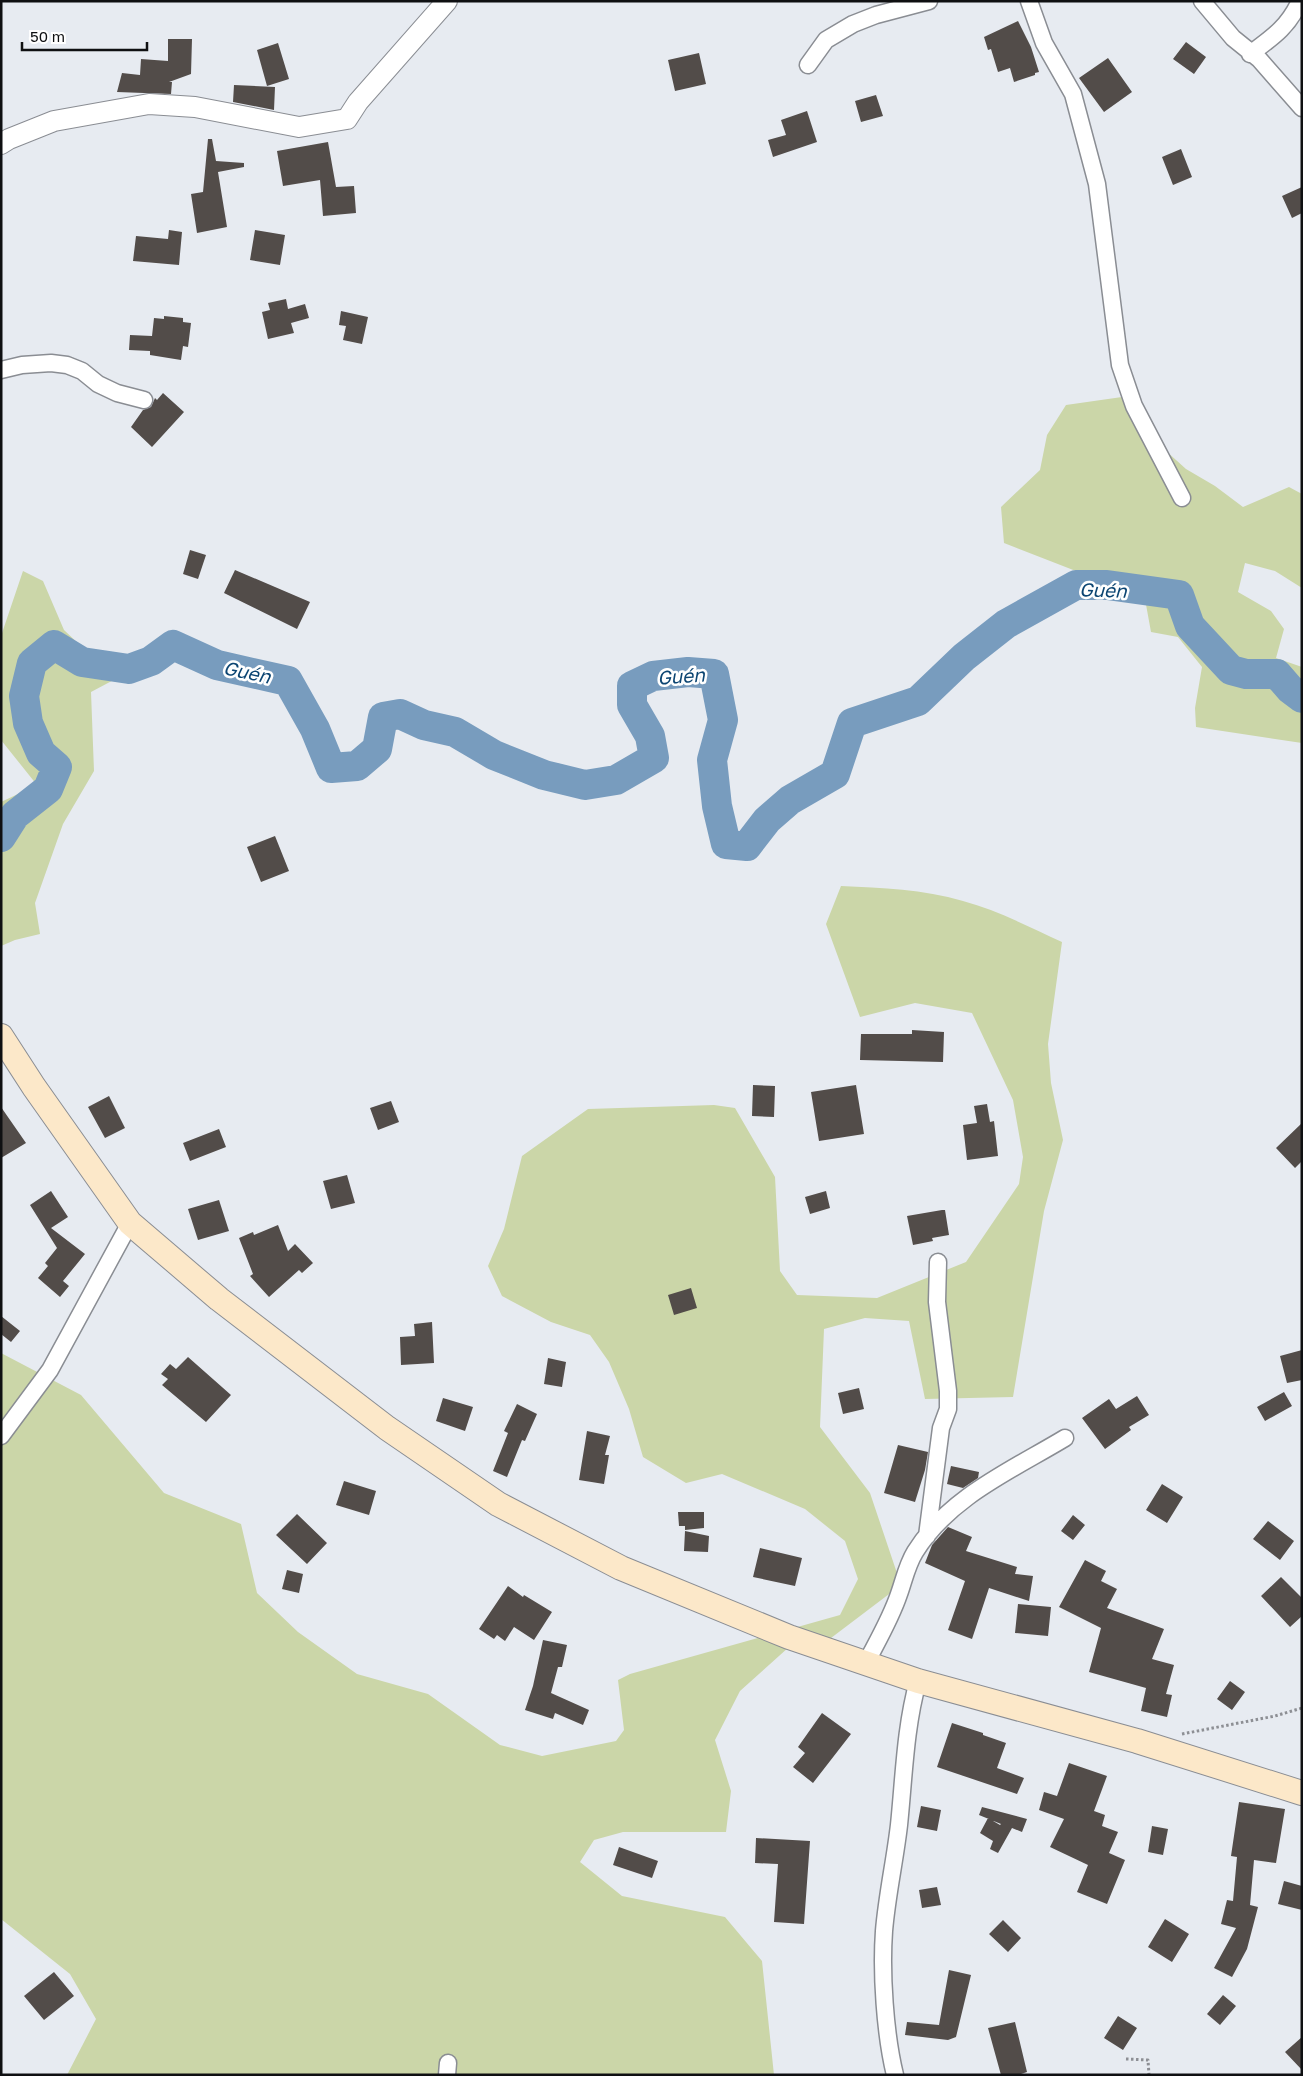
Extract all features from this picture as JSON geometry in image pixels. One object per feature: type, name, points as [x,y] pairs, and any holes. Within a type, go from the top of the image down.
[{"type":"main road","points":[[1,1036],[130,1223],[219,1299],[387,1428],[498,1504],[621,1568],[789,1637],[918,1681],[1137,1741],[1302,1793]]},
{"type":"street","points":[[1,144],[54,121],[149,104],[195,107],[299,127],[347,119],[358,102],[447,1]]},
{"type":"street","points":[[808,65],[826,40],[853,24],[876,15],[929,1]]},
{"type":"street","points":[[1029,1],[1044,43],[1073,94],[1097,184],[1120,365],[1134,406],[1182,498]]},
{"type":"street","points":[[1202,1],[1234,38],[1250,54],[1259,59],[1302,108]]},
{"type":"street","points":[[1250,54],[1270,40],[1291,20],[1300,1]]},
{"type":"street","points":[[1,370],[22,365],[51,363],[67,365],[82,371],[98,384],[117,393],[144,400]]},
{"type":"street","points":[[1,1436],[50,1370],[130,1223]]},
{"type":"street","points":[[927,1536],[941,1428],[948,1410],[948,1391],[937,1302],[938,1262]]},
{"type":"street","points":[[866,1662],[899,1595],[908,1567],[916,1551],[927,1536],[964,1499],[987,1482],[1065,1438]]},
{"type":"street","points":[[895,2075],[889,2038],[884,1973],[884,1932],[896,1850],[907,1730],[918,1681]]},
{"type":"path","points":[[1172,1735],[1275,1716],[1302,1708]]},
{"type":"path","points":[[1126,2059],[1148,2060],[1149,2075]]},
{"type":"green space","points":[[1122,397],[1156,442],[1186,469],[1215,486],[1243,507],[1289,487],[1302,494],[1302,588],[1275,571],[1245,563],[1238,592],[1271,611],[1284,629],[1276,658],[1302,667],[1302,743],[1196,727],[1195,708],[1202,667],[1178,637],[1151,632],[1141,577],[1081,573],[1004,543],[1001,507],[1040,470],[1047,435],[1066,405]]},
{"type":"green space","points":[[23,571],[43,581],[64,630],[83,648],[123,675],[91,692],[94,771],[63,824],[35,903],[40,934],[15,940],[1,946],[1,802],[37,785],[1,740],[1,636]]},
{"type":"green space","points":[[841,886],[902,890],[948,897],[1001,914],[1062,942],[1048,1044],[1051,1083],[1063,1140],[1044,1211],[1013,1397],[925,1399],[909,1321],[865,1318],[824,1329],[820,1427],[870,1493],[901,1585],[831,1638],[789,1647],[740,1691],[715,1740],[731,1791],[726,1832],[623,1832],[594,1840],[580,1862],[622,1896],[725,1917],[762,1961],[774,2075],[67,2075],[96,2019],[70,1974],[1,1919],[1,1353],[81,1395],[164,1493],[241,1524],[257,1593],[298,1632],[357,1674],[428,1694],[500,1745],[542,1756],[616,1741],[624,1730],[618,1680],[630,1674],[840,1615],[858,1579],[845,1541],[805,1509],[722,1474],[686,1483],[643,1457],[629,1409],[609,1362],[590,1335],[551,1322],[502,1296],[488,1266],[504,1229],[522,1156],[588,1109],[714,1105],[735,1108],[775,1177],[780,1271],[797,1295],[877,1298],[966,1262],[1019,1184],[1023,1157],[1013,1100],[972,1013],[915,1003],[860,1017],[826,924]]},
{"type":"building","points":[[1018,21],[1031,47],[1039,72],[1014,82],[1010,68],[998,72],[991,49],[988,50],[984,37]]},
{"type":"building","points":[[168,39],[192,39],[191,74],[169,82],[172,82],[171,94],[117,92],[122,73],[140,75],[141,59],[168,61]]},
{"type":"building","points":[[1186,42],[1206,57],[1194,74],[1173,59]]},
{"type":"building","points":[[278,43],[289,79],[267,86],[257,50]]},
{"type":"building","points":[[699,53],[706,84],[675,91],[668,60]]},
{"type":"building","points":[[1108,58],[1132,92],[1104,112],[1079,78]]},
{"type":"building","points":[[234,85],[275,87],[274,110],[233,102]]},
{"type":"building","points":[[876,95],[883,116],[861,122],[855,101]]},
{"type":"building","points":[[807,111],[817,142],[773,157],[768,140],[786,135],[781,120]]},
{"type":"building","points":[[208,139],[212,139],[216,161],[244,163],[244,167],[218,172],[227,227],[197,233],[191,194],[203,192]]},
{"type":"building","points":[[328,142],[336,187],[354,186],[356,213],[323,216],[320,180],[283,186],[277,151]]},
{"type":"building","points":[[1181,149],[1192,177],[1173,185],[1162,157]]},
{"type":"building","points":[[1302,187],[1302,213],[1292,218],[1282,196]]},
{"type":"building","points":[[169,230],[182,232],[179,265],[133,261],[136,236],[168,239]]},
{"type":"building","points":[[255,230],[285,235],[280,265],[250,260]]},
{"type":"building","points":[[286,299],[288,309],[305,304],[309,318],[291,323],[294,333],[268,339],[262,312],[270,310],[268,303]]},
{"type":"building","points":[[341,311],[368,317],[362,344],[343,340],[346,326],[339,325]]},
{"type":"building","points":[[164,316],[183,318],[183,322],[191,323],[188,347],[183,346],[181,360],[150,355],[150,351],[129,350],[130,335],[152,336],[154,318],[164,319]]},
{"type":"building","points":[[163,393],[184,412],[152,447],[131,427],[143,410],[151,407],[155,398],[157,400]]},
{"type":"building","points":[[190,550],[206,555],[198,579],[183,574]]},
{"type":"building","points":[[235,570],[310,602],[297,629],[224,593]]},
{"type":"building","points":[[275,836],[289,871],[261,882],[247,847]]},
{"type":"building","points":[[912,1030],[944,1032],[943,1062],[860,1060],[861,1034],[912,1034]]},
{"type":"building","points":[[753,1085],[775,1086],[774,1117],[752,1116]]},
{"type":"building","points":[[856,1085],[864,1134],[819,1141],[811,1092]]},
{"type":"building","points":[[109,1096],[125,1128],[105,1138],[88,1107]]},
{"type":"building","points":[[391,1101],[399,1122],[378,1130],[370,1108]]},
{"type":"building","points":[[987,1104],[990,1122],[994,1121],[998,1156],[967,1160],[963,1125],[977,1123],[974,1106]]},
{"type":"building","points":[[1,1107],[26,1143],[1,1158]]},
{"type":"building","points":[[1302,1123],[1302,1161],[1295,1168],[1276,1148]]},
{"type":"building","points":[[219,1129],[226,1147],[190,1161],[183,1143]]},
{"type":"building","points":[[347,1175],[355,1203],[331,1209],[323,1181]]},
{"type":"building","points":[[51,1191],[68,1217],[51,1228],[85,1254],[63,1281],[69,1286],[60,1297],[38,1278],[48,1266],[45,1263],[57,1248],[30,1205]]},
{"type":"building","points":[[826,1191],[830,1208],[810,1214],[805,1197]]},
{"type":"building","points":[[219,1200],[229,1231],[198,1240],[188,1209]]},
{"type":"building","points":[[945,1210],[949,1235],[932,1238],[933,1241],[913,1245],[907,1216]]},
{"type":"building","points":[[278,1225],[288,1251],[295,1244],[313,1263],[302,1273],[299,1270],[269,1297],[250,1276],[253,1274],[239,1238],[253,1232],[254,1235]]},
{"type":"building","points":[[691,1288],[697,1308],[674,1315],[668,1295]]},
{"type":"building","points":[[1,1316],[20,1331],[11,1342],[1,1334]]},
{"type":"building","points":[[432,1322],[434,1363],[401,1365],[400,1337],[415,1336],[414,1324]]},
{"type":"building","points":[[1302,1350],[1302,1380],[1287,1383],[1280,1356]]},
{"type":"building","points":[[188,1357],[231,1395],[206,1422],[162,1385],[168,1379],[161,1374],[170,1364],[176,1369]]},
{"type":"building","points":[[548,1358],[566,1362],[562,1387],[544,1384]]},
{"type":"building","points":[[859,1388],[864,1409],[843,1414],[838,1393]]},
{"type":"building","points":[[1284,1392],[1292,1406],[1265,1421],[1257,1407]]},
{"type":"building","points":[[1137,1396],[1149,1415],[1129,1427],[1131,1430],[1105,1449],[1082,1418],[1109,1399],[1116,1409]]},
{"type":"building","points":[[443,1398],[473,1407],[465,1431],[436,1421]]},
{"type":"building","points":[[517,1404],[537,1414],[525,1441],[522,1440],[507,1477],[493,1471],[508,1433],[504,1431]]},
{"type":"building","points":[[587,1431],[610,1436],[605,1455],[609,1455],[604,1484],[579,1480]]},
{"type":"building","points":[[898,1445],[928,1452],[925,1470],[915,1502],[884,1493]]},
{"type":"building","points":[[951,1466],[979,1472],[978,1478],[963,1488],[947,1484]]},
{"type":"building","points":[[344,1481],[376,1491],[369,1515],[336,1505]]},
{"type":"building","points":[[1162,1484],[1183,1497],[1167,1523],[1146,1510]]},
{"type":"building","points":[[678,1512],[704,1512],[704,1528],[685,1530],[685,1526],[679,1526]]},
{"type":"building","points":[[297,1514],[327,1543],[307,1564],[276,1535]]},
{"type":"building","points":[[1073,1515],[1085,1525],[1073,1540],[1061,1531]]},
{"type":"building","points":[[1268,1521],[1294,1541],[1280,1560],[1253,1539]]},
{"type":"building","points":[[948,1527],[972,1537],[966,1551],[1017,1567],[1015,1574],[1033,1576],[1029,1601],[989,1588],[972,1639],[948,1630],[965,1581],[925,1563],[932,1545]]},
{"type":"building","points":[[685,1531],[709,1536],[708,1552],[684,1551]]},
{"type":"building","points":[[760,1548],[802,1558],[795,1586],[753,1577]]},
{"type":"building","points":[[1085,1560],[1106,1571],[1101,1581],[1117,1589],[1107,1608],[1164,1629],[1152,1659],[1174,1665],[1166,1694],[1172,1695],[1167,1717],[1141,1711],[1146,1688],[1089,1672],[1101,1628],[1059,1607]]},
{"type":"building","points":[[287,1570],[303,1574],[299,1593],[282,1589]]},
{"type":"building","points":[[1281,1577],[1302,1598],[1302,1616],[1290,1627],[1261,1596]]},
{"type":"building","points":[[508,1586],[523,1597],[524,1595],[552,1612],[534,1640],[514,1627],[505,1641],[497,1635],[494,1639],[479,1629]]},
{"type":"building","points":[[1018,1604],[1051,1607],[1048,1636],[1015,1633]]},
{"type":"building","points":[[543,1640],[567,1645],[562,1667],[558,1667],[551,1693],[589,1710],[583,1725],[555,1713],[553,1719],[525,1710],[533,1686]]},
{"type":"building","points":[[1230,1681],[1245,1692],[1232,1710],[1217,1699]]},
{"type":"building","points":[[822,1713],[851,1734],[813,1783],[793,1767],[805,1753],[798,1747]]},
{"type":"building","points":[[952,1723],[1006,1743],[997,1768],[1024,1778],[1017,1794],[937,1767]]},
{"type":"building","points":[[1069,1763],[1107,1776],[1094,1811],[1105,1815],[1102,1826],[1118,1832],[1109,1853],[1125,1860],[1107,1904],[1077,1892],[1088,1865],[1050,1847],[1064,1819],[1039,1810],[1044,1792],[1057,1796]]},
{"type":"building","points":[[1239,1802],[1285,1809],[1276,1863],[1254,1860],[1250,1905],[1258,1907],[1247,1949],[1232,1977],[1214,1968],[1236,1928],[1221,1924],[1227,1900],[1233,1901],[1237,1857],[1231,1856]]},
{"type":"building","points":[[921,1806],[941,1810],[937,1831],[917,1827]]},
{"type":"building","points":[[982,1807],[1027,1819],[1022,1832],[1012,1828],[998,1853],[990,1849],[993,1841],[980,1833],[988,1819],[979,1815]]},
{"type":"building","points":[[1152,1826],[1168,1829],[1163,1855],[1148,1852]]},
{"type":"building","points":[[756,1838],[810,1841],[804,1924],[774,1922],[778,1864],[755,1863]]},
{"type":"building","points":[[619,1847],[658,1861],[652,1878],[613,1865]]},
{"type":"building","points":[[1284,1881],[1302,1886],[1302,1910],[1278,1904]]},
{"type":"building","points":[[937,1887],[941,1905],[922,1908],[919,1890]]},
{"type":"building","points":[[1165,1919],[1189,1934],[1172,1962],[1148,1947]]},
{"type":"building","points":[[1003,1920],[1021,1938],[1008,1952],[989,1934]]},
{"type":"building","points":[[949,1970],[971,1975],[956,2037],[948,2040],[905,2035],[907,2022],[939,2025]]},
{"type":"building","points":[[54,1972],[74,1996],[44,2020],[24,1996]]},
{"type":"building","points":[[1223,1995],[1236,2006],[1220,2025],[1207,2014]]},
{"type":"building","points":[[1118,2016],[1137,2028],[1123,2050],[1104,2038]]},
{"type":"building","points":[[1015,2022],[1027,2072],[1018,2075],[1001,2075],[988,2028]]},
{"type":"building","points":[[1302,2037],[1302,2070],[1285,2052]]},
{"type":"waterway","name":"Guén","points":[[1,837],[15,815],[48,789],[57,767],[41,753],[28,723],[24,696],[32,663],[54,645],[82,662],[129,669],[151,661],[173,645],[217,665],[288,681],[315,729],[331,768],[357,766],[377,749],[383,717],[400,714],[424,725],[455,732],[494,755],[544,775],[585,785],[616,780],[654,758],[650,736],[632,705],[632,686],[653,676],[688,672],[714,674],[723,720],[712,760],[717,806],[726,844],[747,846],[767,820],[790,800],[835,774],[852,723],[918,701],[964,657],[1006,624],[1076,585],[1107,585],[1179,595],[1190,626],[1231,670],[1246,674],[1277,674],[1290,689],[1302,698]]}]
